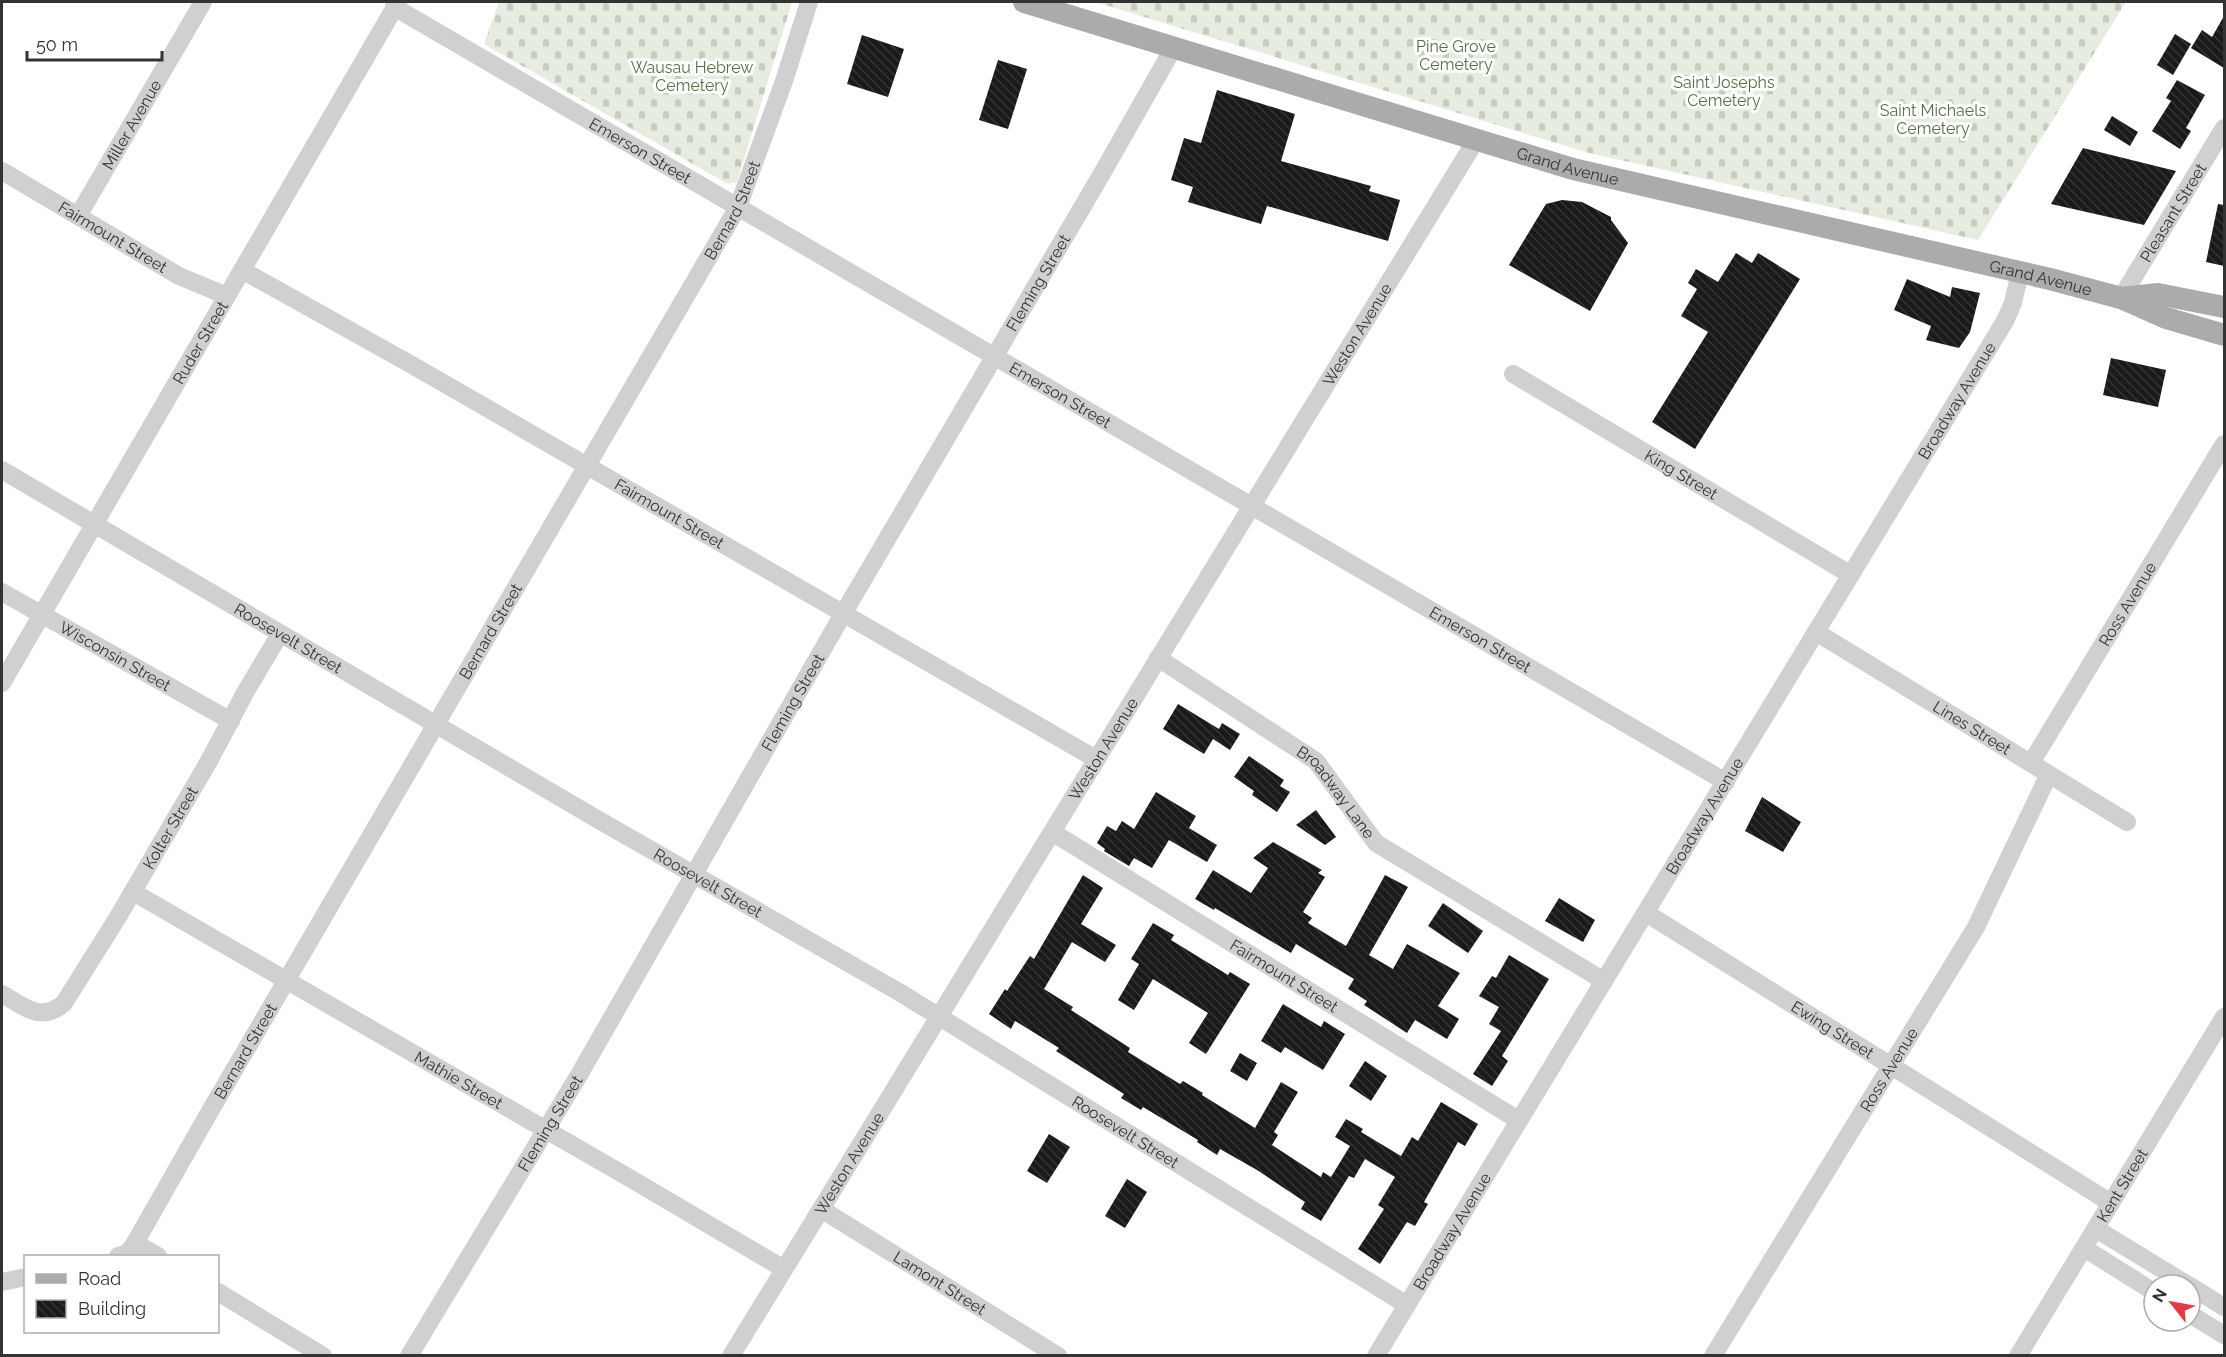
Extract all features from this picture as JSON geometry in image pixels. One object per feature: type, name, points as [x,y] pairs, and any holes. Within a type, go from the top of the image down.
[{"type":"main road","name":"Grand Avenue","points":[[1024,2],[1590,173],[2020,272],[2121,298],[2166,318],[2224,335]]},
{"type":"main road","name":"Grand Avenue","points":[[2121,298],[2163,294],[2224,308]]},
{"type":"street","name":"Miller Avenue","points":[[78,216],[203,2]]},
{"type":"street","name":"Bernard Street","points":[[135,1243],[738,207],[784,81],[809,2]]},
{"type":"street","name":"Emerson Street","points":[[396,4],[738,207],[1726,782]]},
{"type":"street","name":"Ruder Street","points":[[2,683],[396,4]]},
{"type":"street","name":"Fleming Street","points":[[409,1356],[546,1130],[843,614],[1174,47]]},
{"type":"street","name":"Pleasant Street","points":[[2121,298],[2224,128]]},
{"type":"street","name":"Weston Avenue","points":[[731,1356],[1476,140]]},
{"type":"street","name":"Fairmount Street","points":[[2,171],[179,276],[227,296]]},
{"type":"street","name":"Fairmount Street","points":[[242,270],[1096,759]]},
{"type":"street","name":"Broadway Avenue","points":[[1376,1356],[2005,321],[2013,303],[2020,272]]},
{"type":"street","name":"King Street","points":[[1513,374],[1851,575]]},
{"type":"street","name":"Ross Avenue","points":[[2031,764],[2224,444]]},
{"type":"street","name":"Roosevelt Street","points":[[2,470],[436,725],[939,1016],[1407,1305]]},
{"type":"street","name":"Wisconsin Street","points":[[2,592],[231,721]]},
{"type":"street","name":"Lines Street","points":[[1816,632],[2127,822]]},
{"type":"street","name":"Kolter Street","points":[[2,994],[39,1013],[50,1013],[64,1003],[133,892],[219,745],[280,634]]},
{"type":"street","name":"Broadway Lane","points":[[1158,658],[1316,761],[1376,843],[1604,981]]},
{"type":"street","name":"Ross Avenue","points":[[1713,1356],[1976,927],[2049,774]]},
{"type":"street","name":"Fairmount Street","points":[[1052,832],[1518,1120]]},
{"type":"street","name":"Mathie Street","points":[[133,892],[784,1269]]},
{"type":"street","name":"Ewing Street","points":[[1646,913],[2111,1203]]},
{"type":"street","name":"Kent Street","points":[[2018,1356],[2111,1203],[2219,1040],[2224,1017]]},
{"type":"street","name":"Lamont Street","points":[[821,1209],[1058,1356]]},
{"type":"street","points":[[2096,1228],[2168,1273]]},
{"type":"street","points":[[123,1255],[128,1253],[135,1243],[155,1255]]},
{"type":"street","points":[[2084,1248],[2142,1284]]},
{"type":"street","points":[[2,1282],[24,1277]]},
{"type":"street","points":[[219,1293],[323,1356]]},
{"type":"street","points":[[2202,1294],[2224,1307]]},
{"type":"street","points":[[2202,1321],[2224,1335]]},
{"type":"green space","name":"Wausau Hebrew Cemetery","points":[[499,2],[792,2],[737,182],[728,184],[484,44]]},
{"type":"green space","points":[[1095,2],[2126,2],[1978,240],[1589,153]]},
{"type":"building","points":[[2224,16],[2224,68],[2191,48],[2202,30],[2212,37]]},
{"type":"building","points":[[2175,34],[2191,44],[2173,75],[2157,65]]},
{"type":"building","points":[[862,35],[904,49],[888,97],[847,84]]},
{"type":"building","points":[[998,60],[1027,69],[1008,129],[979,120]]},
{"type":"building","points":[[2177,80],[2205,95],[2186,128],[2191,131],[2180,149],[2152,131],[2171,101],[2166,98]]},
{"type":"building","points":[[1217,90],[1295,114],[1281,161],[1371,186],[1369,191],[1400,200],[1388,241],[1267,206],[1261,224],[1188,202],[1193,187],[1171,180],[1184,138],[1201,143]]},
{"type":"building","points":[[2112,116],[2138,132],[2130,146],[2104,130]]},
{"type":"building","points":[[2083,148],[2176,171],[2144,225],[2051,204]]},
{"type":"building","points":[[1562,200],[1582,202],[1611,217],[1628,243],[1590,311],[1509,265],[1546,204]]},
{"type":"building","points":[[2218,204],[2224,205],[2224,266],[2206,262]]},
{"type":"building","points":[[1736,253],[1752,263],[1758,253],[1800,279],[1695,449],[1652,422],[1708,332],[1681,316],[1697,289],[1688,283],[1696,269],[1718,282]]},
{"type":"building","points":[[1907,279],[1950,297],[1952,287],[1980,293],[1970,332],[1959,348],[1926,340],[1931,326],[1894,310]]},
{"type":"building","points":[[2111,358],[2166,370],[2158,407],[2103,395]]},
{"type":"building","points":[[1178,704],[1219,729],[1222,723],[1240,734],[1230,750],[1213,739],[1204,754],[1163,729]]},
{"type":"building","points":[[1249,756],[1284,780],[1280,786],[1290,792],[1277,812],[1252,795],[1254,791],[1234,777]]},
{"type":"building","points":[[1156,792],[1196,816],[1189,828],[1217,845],[1207,862],[1169,840],[1152,868],[1134,858],[1129,866],[1104,851],[1105,849],[1097,843],[1107,826],[1116,831],[1122,821],[1134,829]]},
{"type":"building","points":[[1762,797],[1801,822],[1783,852],[1745,831]]},
{"type":"building","points":[[1316,810],[1336,837],[1325,845],[1296,825]]},
{"type":"building","points":[[1273,842],[1322,870],[1318,873],[1325,877],[1303,912],[1312,918],[1308,923],[1346,946],[1385,875],[1408,887],[1369,955],[1393,969],[1407,944],[1460,973],[1438,1006],[1459,1019],[1447,1039],[1415,1020],[1407,1033],[1364,1005],[1367,1001],[1348,989],[1354,979],[1296,944],[1291,953],[1215,908],[1214,910],[1195,899],[1213,870],[1251,893],[1268,868],[1253,858]]},
{"type":"building","points":[[1083,875],[1103,888],[1081,924],[1116,945],[1105,962],[1072,942],[1044,989],[1073,1007],[1071,1010],[1130,1048],[1128,1052],[1180,1084],[1183,1081],[1255,1128],[1281,1082],[1298,1092],[1274,1132],[1278,1135],[1272,1145],[1321,1177],[1323,1172],[1331,1177],[1350,1146],[1335,1137],[1346,1119],[1363,1129],[1361,1132],[1401,1156],[1412,1137],[1418,1141],[1441,1102],[1478,1124],[1465,1146],[1458,1142],[1424,1202],[1428,1204],[1415,1226],[1407,1222],[1380,1264],[1358,1249],[1384,1209],[1378,1205],[1395,1177],[1365,1159],[1354,1178],[1349,1176],[1321,1221],[1301,1209],[1305,1202],[1257,1170],[1220,1149],[1217,1155],[1197,1142],[1198,1140],[1143,1107],[1141,1110],[1121,1098],[1124,1094],[1056,1051],[1059,1048],[1015,1021],[1011,1029],[989,1014],[1030,956],[1034,959]]},
{"type":"building","points":[[1559,898],[1595,920],[1583,942],[1545,921]]},
{"type":"building","points":[[1443,903],[1483,931],[1468,953],[1428,926]]},
{"type":"building","points":[[1153,923],[1174,935],[1171,940],[1228,975],[1230,972],[1250,984],[1206,1054],[1189,1043],[1208,1013],[1153,979],[1134,1010],[1118,1000],[1139,964],[1131,959]]},
{"type":"building","points":[[1509,955],[1549,979],[1502,1056],[1508,1061],[1492,1086],[1473,1074],[1501,1031],[1489,1024],[1499,1007],[1479,996],[1492,976],[1496,978]]},
{"type":"building","points":[[1283,1004],[1321,1027],[1324,1021],[1345,1034],[1323,1070],[1285,1047],[1281,1053],[1261,1041]]},
{"type":"building","points":[[1240,1053],[1257,1063],[1247,1081],[1230,1071]]},
{"type":"building","points":[[1365,1061],[1387,1076],[1371,1101],[1349,1086]]},
{"type":"building","points":[[1049,1134],[1070,1147],[1047,1183],[1027,1171]]},
{"type":"building","points":[[1127,1179],[1147,1192],[1125,1228],[1105,1216]]},
{"type":"park label","name":"Pine Grove Cemetery","points":[[1456,55]]},
{"type":"park label","name":"Saint Josephs Cemetery","points":[[1724,91]]},
{"type":"park label","name":"Saint Michaels Cemetery","points":[[1933,119]]}]
